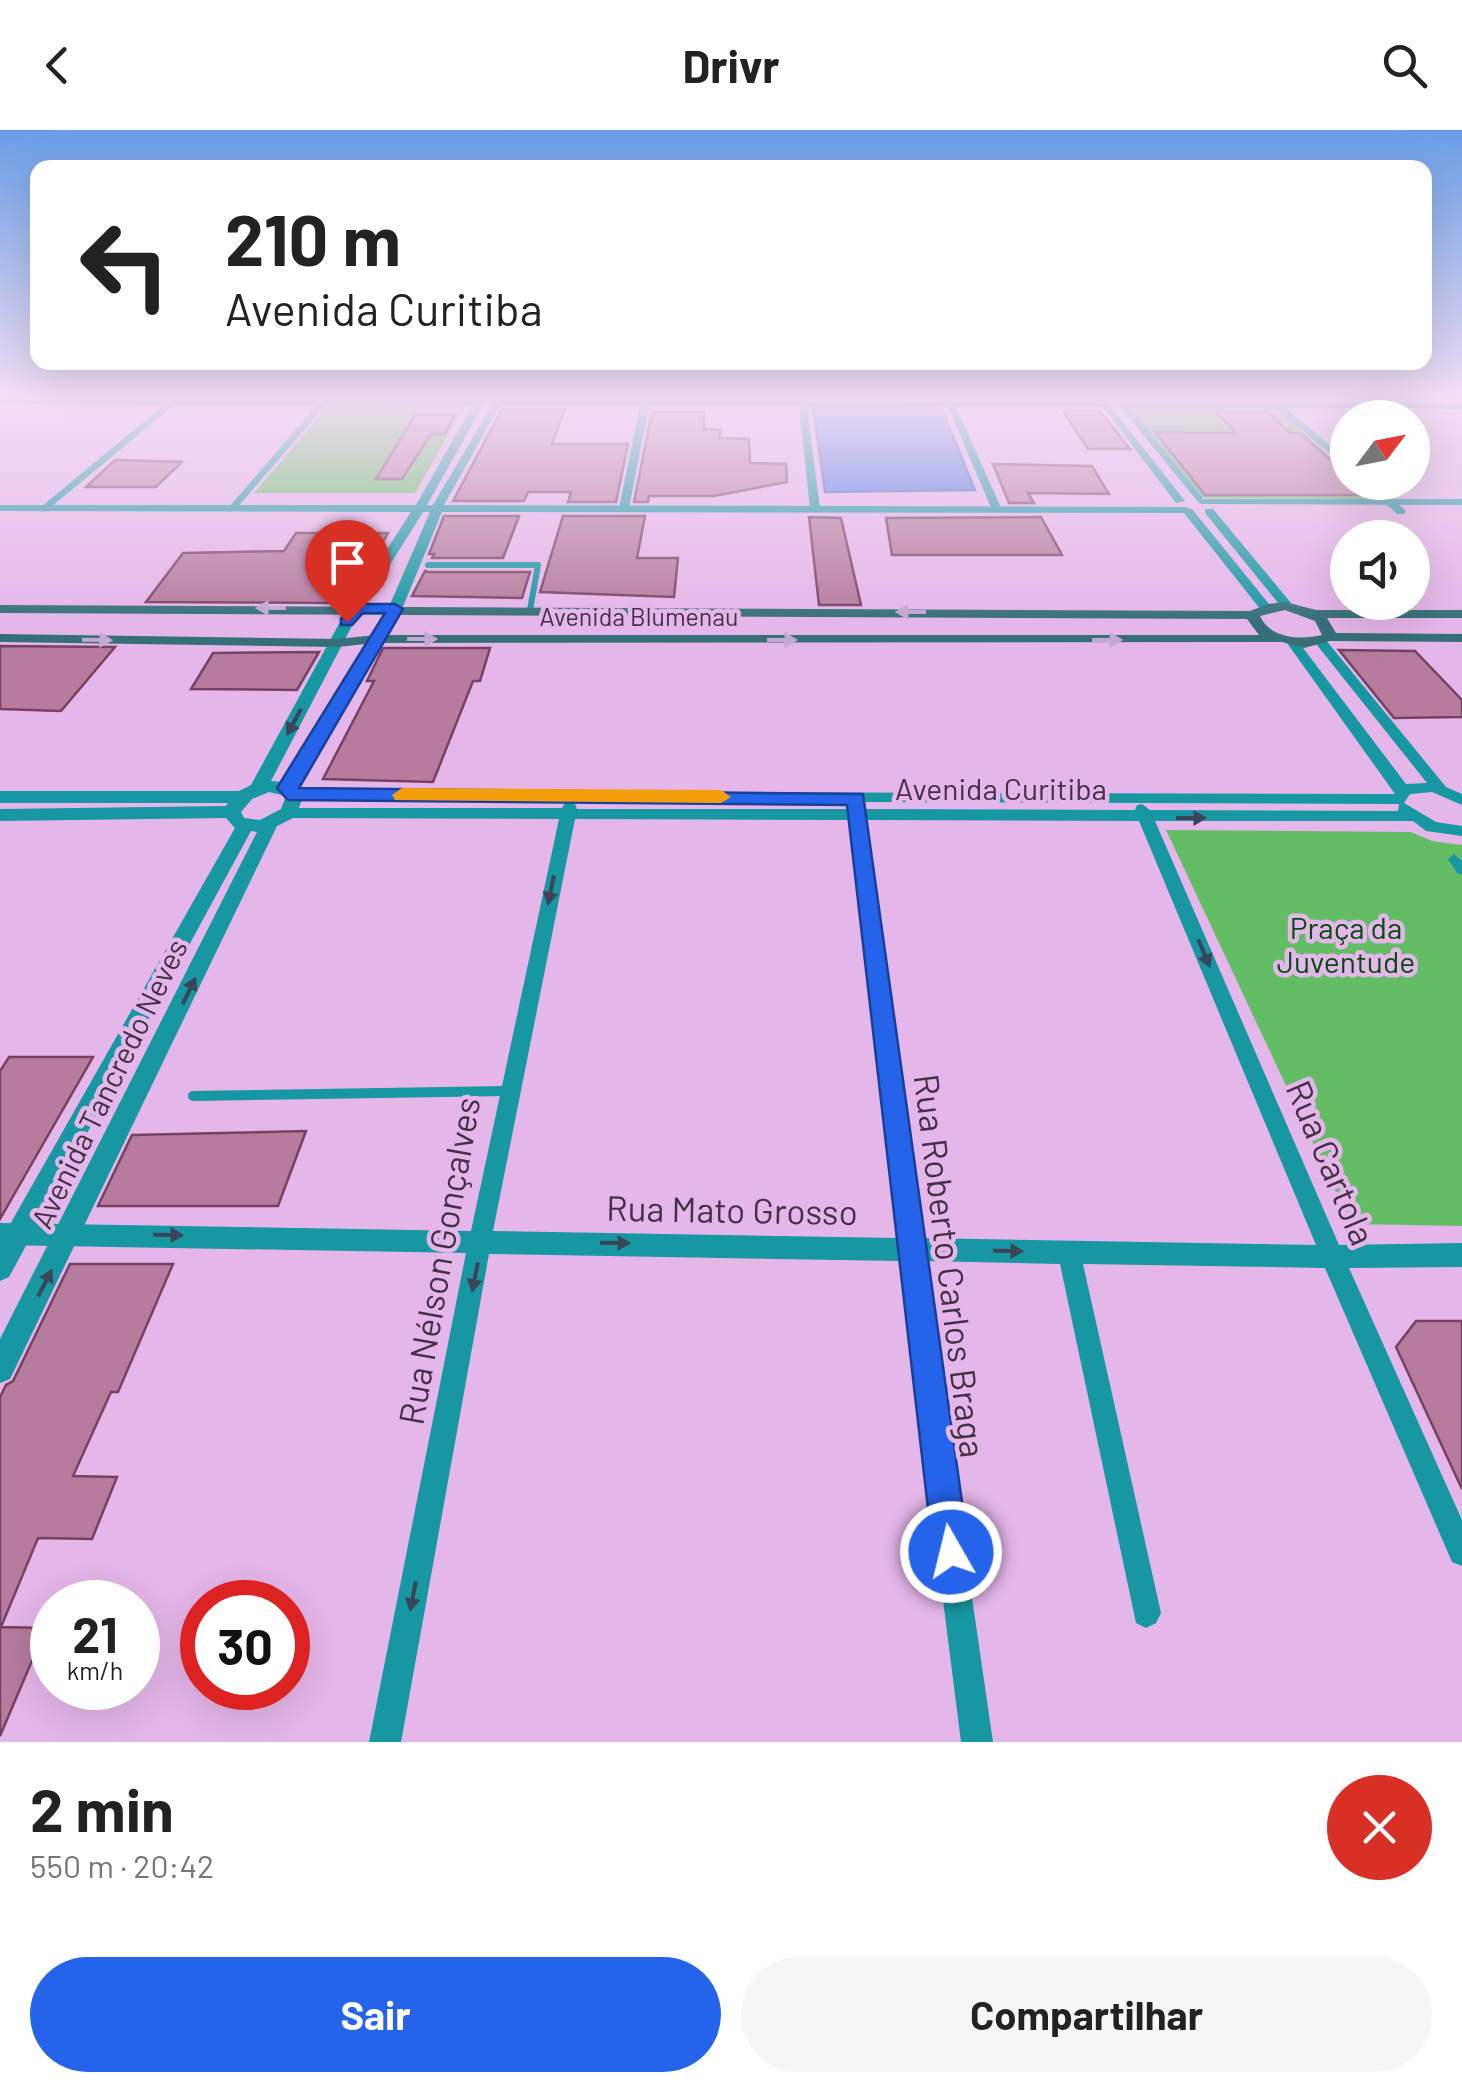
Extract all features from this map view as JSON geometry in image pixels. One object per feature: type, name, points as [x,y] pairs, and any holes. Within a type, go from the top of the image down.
[{"type":"main road","name":"Avenida Blumenau","points":[[0,609],[964,612],[1259,611],[1287,606]]},
{"type":"main road","points":[[1287,606],[1311,614],[1328,626],[1325,640],[1462,638]]},
{"type":"main road","points":[[1259,611],[1258,627],[1286,641]]},
{"type":"main road","points":[[692,640],[682,631],[686,620],[732,612]]},
{"type":"main road","points":[[950,641],[988,634],[994,627],[986,618],[964,612]]},
{"type":"main road","points":[[1311,614],[1462,614]]},
{"type":"main road","name":"Avenida Blumenau","points":[[0,638],[337,642],[1325,640]]},
{"type":"street","points":[[45,509],[88,473]]},
{"type":"street","points":[[0,508],[237,503],[263,473]]},
{"type":"street","name":"Avenida Tancredo Neves","points":[[0,1369],[285,805],[395,609],[430,504],[445,473]]},
{"type":"street","name":"Avenida Tancredo Neves","points":[[0,1268],[9,1234],[337,642],[450,473]]},
{"type":"street","points":[[624,506],[630,473]]},
{"type":"street","points":[[811,473],[815,504]]},
{"type":"street","points":[[981,473],[995,506]]},
{"type":"street","points":[[1158,473],[1259,611]]},
{"type":"street","points":[[1179,473],[1287,606]]},
{"type":"street","points":[[0,497],[624,506],[1462,502]]},
{"type":"street","points":[[1388,502],[1401,512]]},
{"type":"street","points":[[533,504],[593,510],[624,506]]},
{"type":"street","points":[[1205,505],[1462,512]]},
{"type":"street","points":[[1325,640],[1440,789],[1462,800]]},
{"type":"street","points":[[1286,641],[1413,816]]},
{"type":"street","name":"Avenida Curitiba","points":[[1142,809],[1401,795],[1423,786],[1440,789]]},
{"type":"street","points":[[0,796],[285,805]]},
{"type":"street","name":"Rua Nélson Gonçalves","points":[[385,1742],[482,1240],[506,1090],[570,804]]},
{"type":"street","points":[[0,815],[285,805]]},
{"type":"street","name":"Avenida Curitiba","points":[[285,805],[1142,809],[1413,816],[1432,827],[1462,831]]},
{"type":"street","name":"Rua Roberto Carlos Braga","points":[[857,808],[910,1249],[977,1742]]},
{"type":"street","name":"Rua Cartola","points":[[1142,809],[1332,1258],[1462,1552]]},
{"type":"street","points":[[1462,860],[1454,859],[1462,870]]},
{"type":"street","name":"Rua Mato Grosso","points":[[9,1234],[1332,1258],[1462,1255]]},
{"type":"street","points":[[1069,1252],[1146,1613]]},
{"type":"lane","points":[[428,564],[538,565],[530,610]]},
{"type":"lane","points":[[193,1096],[506,1090]]},
{"type":"green space","points":[[271,473],[426,473],[415,493],[254,493]]},
{"type":"green space","points":[[1182,473],[1330,473],[1330,499],[1202,498]]},
{"type":"green space","name":"Praça da Juventude","points":[[1166,830],[1411,832],[1432,841],[1462,845],[1462,1226],[1351,1224]]},
{"type":"water","points":[[822,473],[968,473],[975,490],[825,492]]},
{"type":"building","points":[[101,473],[170,473],[156,487],[86,487]]},
{"type":"building","points":[[380,473],[406,473],[402,479],[376,479]]},
{"type":"building","points":[[468,473],[622,473],[616,502],[568,502],[571,492],[528,492],[524,501],[453,501]]},
{"type":"building","points":[[640,473],[787,473],[787,482],[714,496],[649,496],[648,502],[634,502]]},
{"type":"building","points":[[997,473],[1096,473],[1109,494],[1028,493],[1034,503],[1009,503]]},
{"type":"building","points":[[1188,473],[1330,473],[1330,495],[1205,495]]},
{"type":"building","points":[[444,516],[519,516],[503,558],[432,558],[434,554],[429,554]]},
{"type":"building","points":[[563,516],[645,516],[637,558],[678,558],[674,597],[540,592]]},
{"type":"building","points":[[809,517],[841,518],[861,605],[819,605]]},
{"type":"building","points":[[1041,517],[1062,555],[892,555],[886,518]]},
{"type":"building","points":[[296,533],[388,533],[348,603],[146,602],[183,553],[284,551]]},
{"type":"building","points":[[425,571],[530,572],[522,598],[412,596]]},
{"type":"building","points":[[0,646],[115,647],[61,711],[0,709]]},
{"type":"building","points":[[383,648],[490,648],[480,681],[473,681],[433,782],[323,779],[374,681],[367,681]]},
{"type":"building","points":[[1339,650],[1415,651],[1462,700],[1462,717],[1394,718]]},
{"type":"building","points":[[319,652],[297,690],[191,689],[213,653]]},
{"type":"building","points":[[9,1057],[93,1057],[0,1219],[0,1071]]},
{"type":"building","points":[[306,1131],[278,1206],[98,1206],[132,1135]]},
{"type":"building","points":[[70,1264],[173,1264],[118,1392],[111,1392],[73,1476],[117,1477],[92,1539],[38,1538],[1,1627],[30,1628],[30,1666],[0,1736],[0,1397],[13,1381]]},
{"type":"building","points":[[1416,1321],[1462,1321],[1462,1489],[1396,1347]]},
{"type":"slow traffic","points":[[402,795],[721,797]]},
{"type":"route","points":[[347,622],[359,608],[395,609],[287,788],[294,795],[856,798],[951,1552]]}]
